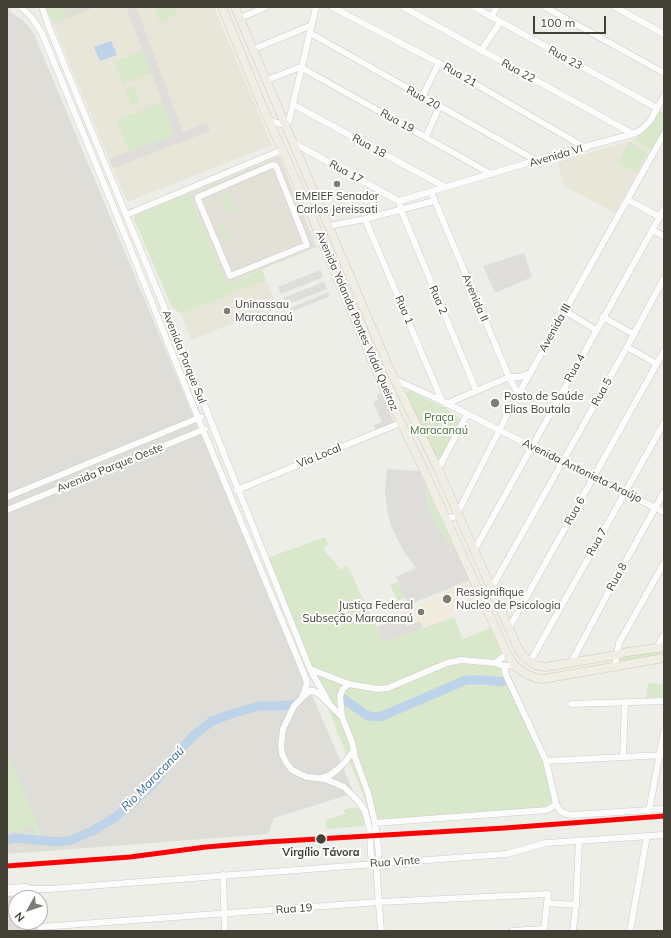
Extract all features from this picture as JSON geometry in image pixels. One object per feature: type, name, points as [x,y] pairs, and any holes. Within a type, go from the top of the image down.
[{"type":"main road","name":"Avenida Yolanda Pontes Vidal Queiroz","points":[[222,7],[266,115],[352,310],[382,384],[447,518],[507,654],[514,664],[526,674],[543,679],[664,658]]},
{"type":"main road","name":"Avenida Yolanda Pontes Vidal Queiroz","points":[[235,7],[369,320],[510,628]]},
{"type":"main road","points":[[262,105],[264,94],[270,88]]},
{"type":"main road","points":[[352,310],[363,306]]},
{"type":"main road","points":[[358,324],[369,320]]},
{"type":"main road","points":[[484,602],[490,600],[494,594]]},
{"type":"main road","points":[[510,628],[522,655],[535,665],[545,667],[661,647]]},
{"type":"main road","points":[[627,652],[629,664]]},
{"type":"street","name":"Avenida Parque Sul","points":[[21,7],[32,18],[42,33],[198,418],[304,674],[306,683],[302,698]]},
{"type":"street","name":"Avenida Parque Sul","points":[[42,7],[50,30],[208,414],[237,490],[310,669],[330,704]]},
{"type":"street","points":[[240,18],[266,7]]},
{"type":"street","points":[[266,115],[273,122],[281,124],[289,121],[316,7]]},
{"type":"street","name":"Rua 21","points":[[332,7],[439,63],[586,148]]},
{"type":"street","name":"Rua 22","points":[[403,7],[633,134]]},
{"type":"street","name":"Rua 23","points":[[474,7],[660,106]]},
{"type":"street","points":[[491,17],[497,7]]},
{"type":"street","points":[[545,7],[664,74]]},
{"type":"street","points":[[615,7],[664,34]]},
{"type":"street","points":[[482,50],[500,22]]},
{"type":"street","points":[[254,49],[312,25]]},
{"type":"street","name":"Rua 20","points":[[310,33],[537,161]]},
{"type":"street","points":[[422,97],[439,63]]},
{"type":"street","points":[[267,80],[298,68],[302,68]]},
{"type":"street","name":"Rua 19","points":[[302,68],[491,174]]},
{"type":"street","name":"Avenida VI","points":[[399,201],[633,134],[646,126],[660,106],[664,96]]},
{"type":"street","name":"Rua 18","points":[[294,105],[445,188]]},
{"type":"street","points":[[426,137],[439,107]]},
{"type":"street","name":"Avenida III","points":[[458,512],[518,394],[664,134]]},
{"type":"street","name":"Rua 17","points":[[294,143],[399,201]]},
{"type":"street","points":[[126,215],[282,150]]},
{"type":"street","points":[[274,165],[294,208],[307,243],[306,246],[232,276],[228,274],[198,197],[274,165]]},
{"type":"street","name":"Avenida II","points":[[431,192],[518,394]]},
{"type":"street","points":[[290,200],[304,199]]},
{"type":"street","points":[[294,208],[304,199]]},
{"type":"street","points":[[628,200],[660,217]]},
{"type":"street","name":"Rua 2","points":[[399,201],[400,210],[476,390]]},
{"type":"street","points":[[329,226],[365,219],[434,201]]},
{"type":"street","name":"Rua 4","points":[[474,549],[664,209]]},
{"type":"street","name":"Rua 1","points":[[365,219],[444,403]]},
{"type":"street","points":[[652,230],[664,236]]},
{"type":"street","name":"Rua 5","points":[[494,594],[562,462],[664,278]]},
{"type":"street","points":[[565,311],[596,330]]},
{"type":"street","points":[[604,317],[633,334]]},
{"type":"street","points":[[627,347],[657,364]]},
{"type":"street","name":"Rua 6","points":[[510,628],[664,351]]},
{"type":"street","points":[[444,403],[510,377],[520,377],[530,373]]},
{"type":"street","name":"Avenida Antonieta Araújo","points":[[396,380],[664,512]]},
{"type":"street","name":"Avenida Parque Oeste","points":[[7,497],[208,414]]},
{"type":"street","points":[[438,469],[467,414]]},
{"type":"street","name":"Via Local","points":[[237,490],[400,423]]},
{"type":"street","name":"Rua 7","points":[[530,662],[664,423]]},
{"type":"street","name":"Avenida Parque Oeste","points":[[7,510],[212,427]]},
{"type":"street","name":"Rua 8","points":[[571,663],[664,492]]},
{"type":"street","points":[[447,518],[454,517],[458,512]]},
{"type":"street","points":[[615,666],[619,644],[664,563]]},
{"type":"street","points":[[661,647],[664,635]]},
{"type":"street","points":[[496,663],[507,654]]},
{"type":"street","points":[[310,669],[349,684],[371,688],[388,688],[447,663],[461,660],[496,663],[504,666],[514,664]]},
{"type":"street","points":[[504,666],[506,675],[546,762],[556,804],[563,813],[573,815],[664,809]]},
{"type":"street","points":[[342,717],[340,696],[343,689],[349,684]]},
{"type":"street","name":"Avenida Parque Sul","points":[[310,691],[314,691],[330,704],[342,717],[348,731],[360,775],[368,793],[375,823],[379,854],[376,864],[371,856],[370,831],[365,811],[362,806],[344,786],[332,781],[307,777],[292,770],[282,754],[281,746],[283,729],[294,706],[310,691]]},
{"type":"street","points":[[571,704],[664,701]]},
{"type":"street","points":[[623,757],[625,702]]},
{"type":"street","points":[[649,811],[662,755],[664,731]]},
{"type":"street","points":[[317,779],[330,775],[338,769],[354,750]]},
{"type":"street","points":[[546,762],[662,755]]},
{"type":"street","points":[[375,823],[548,810],[556,804]]},
{"type":"street","name":"Rua Vinte","points":[[27,889],[49,889],[506,854],[542,843],[664,834]]},
{"type":"street","points":[[630,931],[647,836]]},
{"type":"street","points":[[573,931],[576,905],[579,840]]},
{"type":"street","points":[[376,864],[381,931]]},
{"type":"street","points":[[223,875],[225,931]]},
{"type":"street","points":[[7,888],[27,889]]},
{"type":"street","points":[[7,893],[27,889]]},
{"type":"street","name":"Rua 19","points":[[48,926],[379,902],[548,894],[547,903]]},
{"type":"street","points":[[512,931],[544,930],[547,903],[576,905]]},
{"type":"shaded area","points":[[7,7],[9,7],[11,12],[26,23],[34,34],[208,452],[354,793],[274,818],[268,834],[7,854]]},
{"type":"shaded area","points":[[63,7],[95,7],[68,18]]},
{"type":"shaded area","points":[[95,7],[214,7],[272,145],[127,202],[53,24]]},
{"type":"shaded area","points":[[126,7],[136,7],[183,132],[207,123],[210,131],[113,168],[109,159],[175,135]]},
{"type":"shaded area","points":[[634,140],[651,150],[615,213],[564,186],[557,162]]},
{"type":"shaded area","points":[[279,156],[317,247],[226,284],[189,193]]},
{"type":"shaded area","points":[[524,253],[532,277],[495,293],[483,266]]},
{"type":"shaded area","points":[[320,270],[323,277],[281,294],[278,287]]},
{"type":"shaded area","name":"Uninassau Maracanaú","points":[[266,280],[277,306],[191,340],[181,314]]},
{"type":"shaded area","points":[[324,282],[327,289],[286,305],[283,298]]},
{"type":"shaded area","points":[[328,292],[330,296],[289,313],[288,309]]},
{"type":"shaded area","points":[[382,393],[393,423],[376,430],[374,425],[382,422],[373,402],[378,400],[377,395]]},
{"type":"shaded area","points":[[387,469],[419,471],[426,486],[428,509],[436,526],[447,541],[455,548],[470,580],[408,605],[396,577],[416,568],[404,552],[391,526],[385,491]]},
{"type":"shaded area","points":[[470,580],[480,602],[452,613],[454,617],[384,642],[377,627],[401,617],[400,615]]},
{"type":"shaded area","points":[[401,617],[406,627],[420,621],[423,628],[384,642],[377,627]]},
{"type":"shaded area","points":[[7,891],[8,930],[39,931],[7,931]]},
{"type":"green space","points":[[46,7],[95,7],[53,24]]},
{"type":"green space","points":[[160,7],[174,7],[177,14],[160,22],[155,9]]},
{"type":"green space","points":[[143,50],[151,73],[123,84],[114,62]]},
{"type":"green space","points":[[133,86],[140,102],[131,105],[125,89]]},
{"type":"green space","points":[[162,102],[175,135],[129,152],[117,120]]},
{"type":"green space","points":[[659,111],[664,113],[664,129],[652,150],[634,140],[650,125]]},
{"type":"green space","points":[[629,142],[647,152],[636,173],[618,163]]},
{"type":"green space","points":[[189,193],[226,284],[262,270],[266,280],[181,314],[172,307],[134,219],[136,215],[142,212]]},
{"type":"green space","points":[[228,194],[233,209],[226,212],[220,197]]},
{"type":"green space","points":[[224,224],[230,238],[223,240],[218,227]]},
{"type":"green space","name":"Praça Maracanaú","points":[[408,391],[447,409],[461,419],[441,457],[438,459],[406,395]]},
{"type":"green space","points":[[426,486],[455,548],[447,541],[436,526],[428,509]]},
{"type":"green space","points":[[325,537],[328,544],[323,549],[341,570],[347,565],[384,642],[454,617],[463,639],[490,628],[505,660],[503,665],[514,683],[547,760],[562,809],[373,823],[368,807],[267,558]]},
{"type":"green space","points":[[398,582],[405,597],[398,601],[390,585]]},
{"type":"green space","points":[[664,645],[664,657],[616,664],[615,659]]},
{"type":"green space","points":[[648,683],[664,685],[664,697],[646,698]]},
{"type":"green space","points":[[7,752],[42,834],[37,836],[31,826],[18,832],[7,832]]},
{"type":"green space","points":[[355,807],[359,809],[364,816],[364,826],[326,829],[325,820],[345,814],[343,810]]},
{"type":"water","points":[[111,41],[117,55],[100,61],[94,47]]},
{"type":"waterway","name":"Rio Maracanaú","points":[[341,697],[368,716],[380,717],[466,680],[501,682],[507,679]]},
{"type":"waterway","name":"Rio Maracanaú","points":[[7,840],[15,838],[59,842],[72,840],[92,831],[116,817],[140,796],[155,782],[172,759],[194,735],[212,721],[259,706],[294,704]]},
{"type":"transit line","points":[[7,866],[130,857],[206,847],[266,842],[505,828],[664,816]]},
{"type":"place","name":"EMEIEF Senador Carlos Jereissati","points":[[337,184]]},
{"type":"place","name":"Uninassau Maracanaú","points":[[227,311]]},
{"type":"place","name":"Posto de Saúde Elias Boutala","points":[[495,403]]},
{"type":"place","name":"Ressignifique Nucleo de Psicologia","points":[[447,599]]},
{"type":"place","name":"Justiça Federal Subseção Maracanaú","points":[[421,612]]},
{"type":"place","name":"Virgílio Távora","points":[[321,839]]}]
